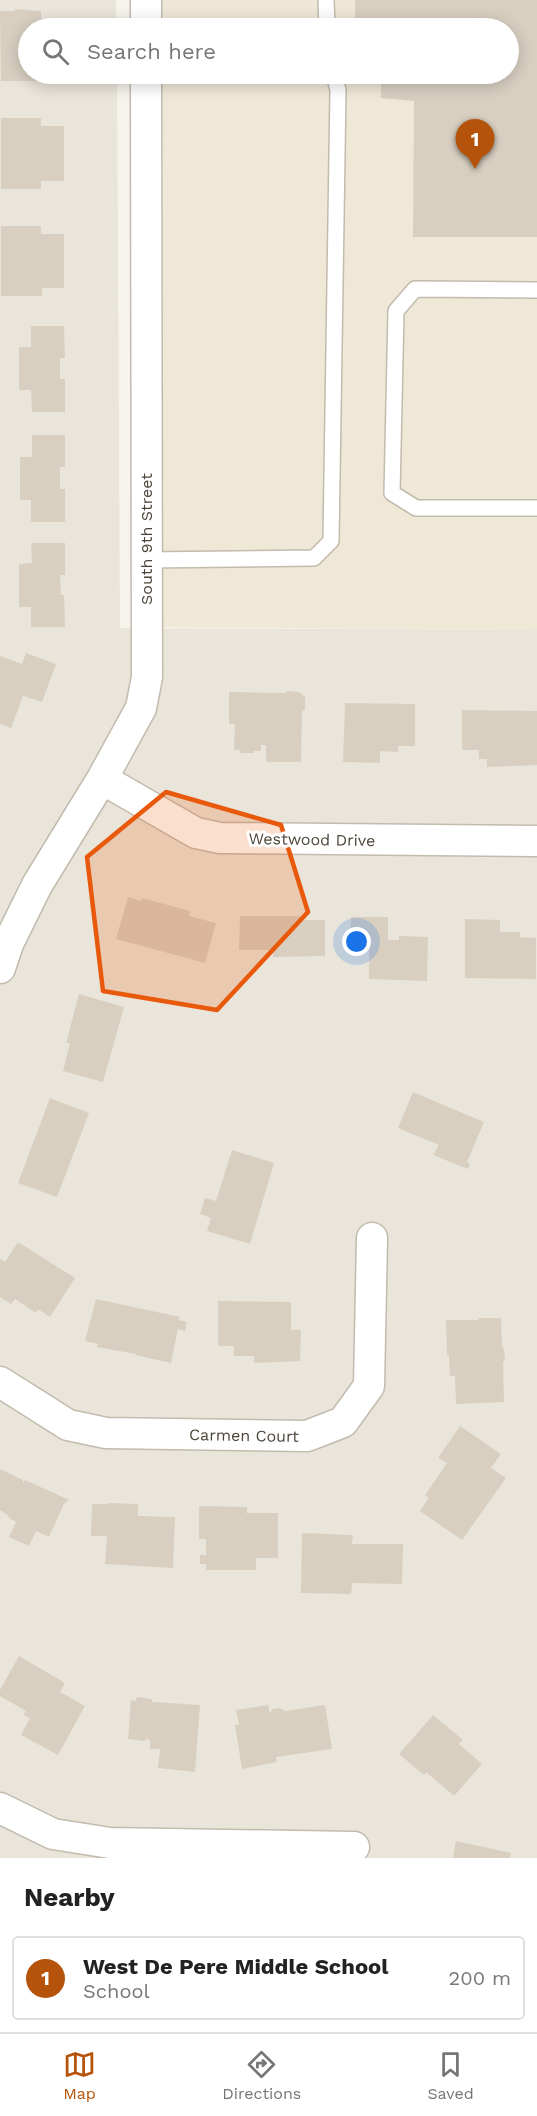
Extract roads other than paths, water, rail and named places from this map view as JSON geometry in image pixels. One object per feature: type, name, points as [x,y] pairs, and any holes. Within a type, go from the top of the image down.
[{"type":"street","points":[[146,0],[146,18]]},
{"type":"street","name":"South 9th Street","points":[[0,968],[8,944],[36,885],[102,779],[141,708],[147,677],[146,84]]},
{"type":"street","name":"Westwood Drive","points":[[102,779],[196,833],[220,838],[537,841]]},
{"type":"street","name":"Carmen Court","points":[[0,1382],[68,1425],[106,1433],[307,1436],[334,1426],[343,1422],[369,1386],[372,1238]]},
{"type":"street","points":[[0,1808],[53,1834],[110,1843],[354,1847]]},
{"type":"lane","points":[[326,0],[327,18]]},
{"type":"lane","points":[[146,560],[314,558],[331,541],[336,84]]},
{"type":"lane","points":[[537,290],[416,289],[396,312],[392,493],[416,508],[537,508]]},
{"type":"place","name":"West De Pere Middle School","points":[[475,169]]}]
